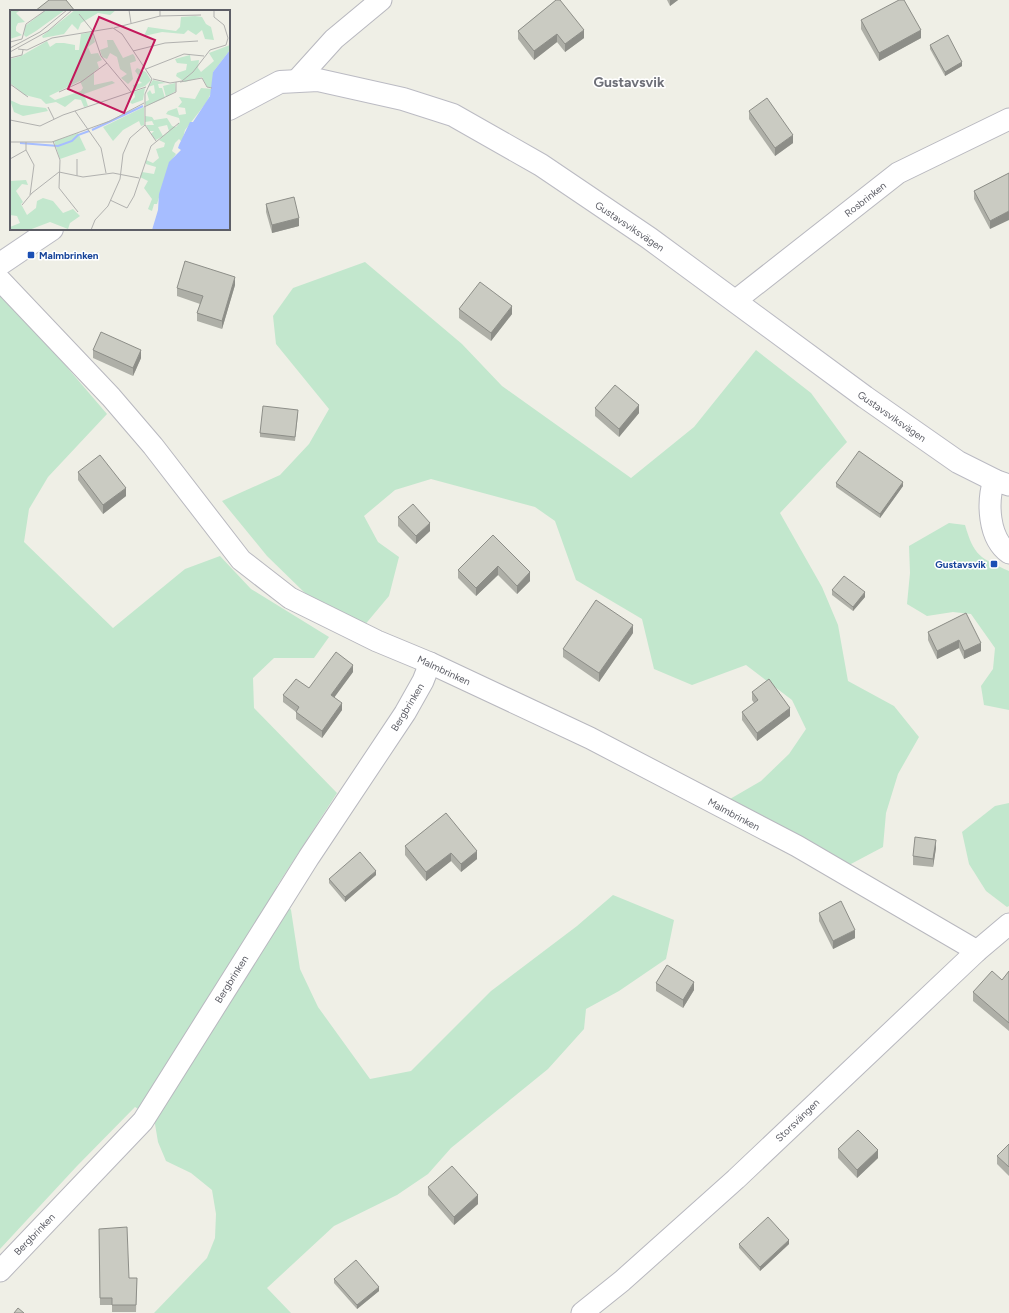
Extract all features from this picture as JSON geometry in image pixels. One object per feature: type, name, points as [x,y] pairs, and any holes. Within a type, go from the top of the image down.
[{"type":"street","points":[[297,80],[334,39],[381,0]]},
{"type":"street","name":"Gustavsviksvägen","points":[[230,108],[280,82],[318,80],[404,99],[436,108],[471,123],[541,165],[643,233],[865,397],[958,462],[1001,483]]},
{"type":"street","name":"Rosbrinken","points":[[735,301],[898,173],[1009,120]]},
{"type":"street","points":[[0,264],[51,230]]},
{"type":"street","name":"Malmbrinken","points":[[0,280],[111,397],[153,446],[241,560],[290,598],[377,641],[430,663],[590,738],[796,846],[977,951]]},
{"type":"street","points":[[1001,483],[990,494],[989,508],[992,523],[999,540],[1009,553]]},
{"type":"street","name":"Bergbrinken","points":[[0,1271],[143,1121],[309,857],[405,713],[423,681],[430,663]]},
{"type":"street","name":"Storsvängen","points":[[582,1313],[622,1281],[736,1179],[977,951],[1009,924]]},
{"type":"green space","points":[[365,262],[462,344],[502,386],[631,478],[694,427],[756,350],[811,393],[847,442],[780,513],[822,587],[838,625],[848,681],[894,706],[919,737],[898,774],[886,813],[883,847],[849,865],[730,799],[761,781],[789,754],[806,729],[792,700],[746,665],[692,685],[654,669],[642,619],[576,580],[555,521],[535,507],[431,479],[395,490],[364,516],[378,542],[399,557],[389,596],[363,627],[306,594],[267,556],[222,501],[280,475],[309,444],[329,409],[276,344],[273,316],[293,288]]},
{"type":"green space","points":[[0,289],[107,414],[48,477],[29,509],[24,542],[113,628],[185,569],[220,556],[251,589],[329,637],[314,658],[274,658],[253,678],[254,708],[337,793],[277,886],[291,910],[300,969],[318,1007],[370,1079],[411,1071],[491,991],[577,926],[613,895],[674,920],[666,959],[619,991],[586,1009],[584,1029],[548,1069],[451,1148],[428,1174],[397,1195],[334,1226],[267,1288],[291,1313],[154,1313],[207,1258],[215,1238],[216,1214],[212,1190],[191,1173],[166,1161],[158,1142],[154,1118],[135,1107],[77,1166],[0,1249]]},
{"type":"green space","points":[[949,523],[965,525],[975,550],[991,563],[1009,571],[1009,710],[984,705],[981,686],[993,669],[995,648],[971,614],[953,612],[927,616],[907,604],[910,573],[909,546]]},
{"type":"green space","points":[[1009,803],[1009,906],[1007,907],[986,891],[969,864],[962,832],[995,806]]},
{"type":"building","points":[[49,0],[66,0],[74,10],[36,10]]},
{"type":"building","points":[[556,0],[560,0],[584,30],[565,44],[557,34],[534,51],[518,31]]},
{"type":"building","points":[[899,0],[904,0],[921,30],[879,53],[861,20]]},
{"type":"building","points":[[948,35],[962,62],[945,72],[930,45]]},
{"type":"building","points":[[767,98],[793,135],[775,148],[749,111]]},
{"type":"building","points":[[1009,173],[1009,211],[990,221],[974,191]]},
{"type":"building","points":[[294,197],[299,218],[272,225],[266,204]]},
{"type":"building","points":[[185,261],[235,277],[222,321],[197,313],[203,296],[177,288]]},
{"type":"building","points":[[480,282],[512,306],[491,333],[459,309]]},
{"type":"building","points":[[101,332],[141,350],[133,368],[93,350]]},
{"type":"building","points":[[615,385],[639,405],[619,429],[595,408]]},
{"type":"building","points":[[263,406],[298,410],[295,437],[260,433]]},
{"type":"building","points":[[859,451],[903,482],[880,514],[836,483]]},
{"type":"building","points":[[100,455],[126,488],[103,505],[78,472]]},
{"type":"building","points":[[413,504],[430,523],[416,536],[398,517]]},
{"type":"building","points":[[493,535],[530,572],[517,586],[498,566],[476,588],[458,570]]},
{"type":"building","points":[[844,576],[865,592],[853,607],[832,590]]},
{"type":"building","points":[[596,600],[633,625],[599,673],[563,649]]},
{"type":"building","points":[[966,613],[981,643],[964,651],[959,640],[937,651],[928,632]]},
{"type":"building","points":[[336,652],[353,665],[331,695],[342,703],[322,731],[296,712],[299,707],[283,695],[296,679],[309,688]]},
{"type":"building","points":[[769,679],[790,708],[757,733],[742,712],[758,700],[752,692]]},
{"type":"building","points":[[446,813],[477,851],[461,864],[451,853],[426,872],[405,846]]},
{"type":"building","points":[[915,837],[936,840],[933,859],[913,856]]},
{"type":"building","points":[[360,852],[376,871],[345,897],[329,879]]},
{"type":"building","points":[[841,901],[855,930],[833,941],[819,913]]},
{"type":"building","points":[[667,965],[694,982],[683,1000],[656,983]]},
{"type":"building","points":[[992,971],[1002,980],[1009,971],[1009,1023],[973,992]]},
{"type":"building","points":[[858,1130],[878,1150],[857,1170],[838,1149]]},
{"type":"building","points":[[1009,1144],[1009,1167],[997,1156]]},
{"type":"building","points":[[452,1166],[478,1195],[454,1217],[428,1187]]},
{"type":"building","points":[[768,1217],[789,1240],[760,1267],[739,1244]]},
{"type":"building","points":[[127,1227],[129,1278],[137,1278],[136,1305],[112,1305],[112,1298],[100,1298],[99,1229]]},
{"type":"building","points":[[356,1260],[379,1287],[357,1305],[334,1279]]},
{"type":"building","points":[[18,1308],[24,1313],[14,1313]]},
{"type":"place","name":"Malmbrinken","points":[[31,255]]},
{"type":"place","name":"Gustavsvik","points":[[994,564]]},
{"type":"district","name":"Gustavsvik","points":[[629,82]]}]
